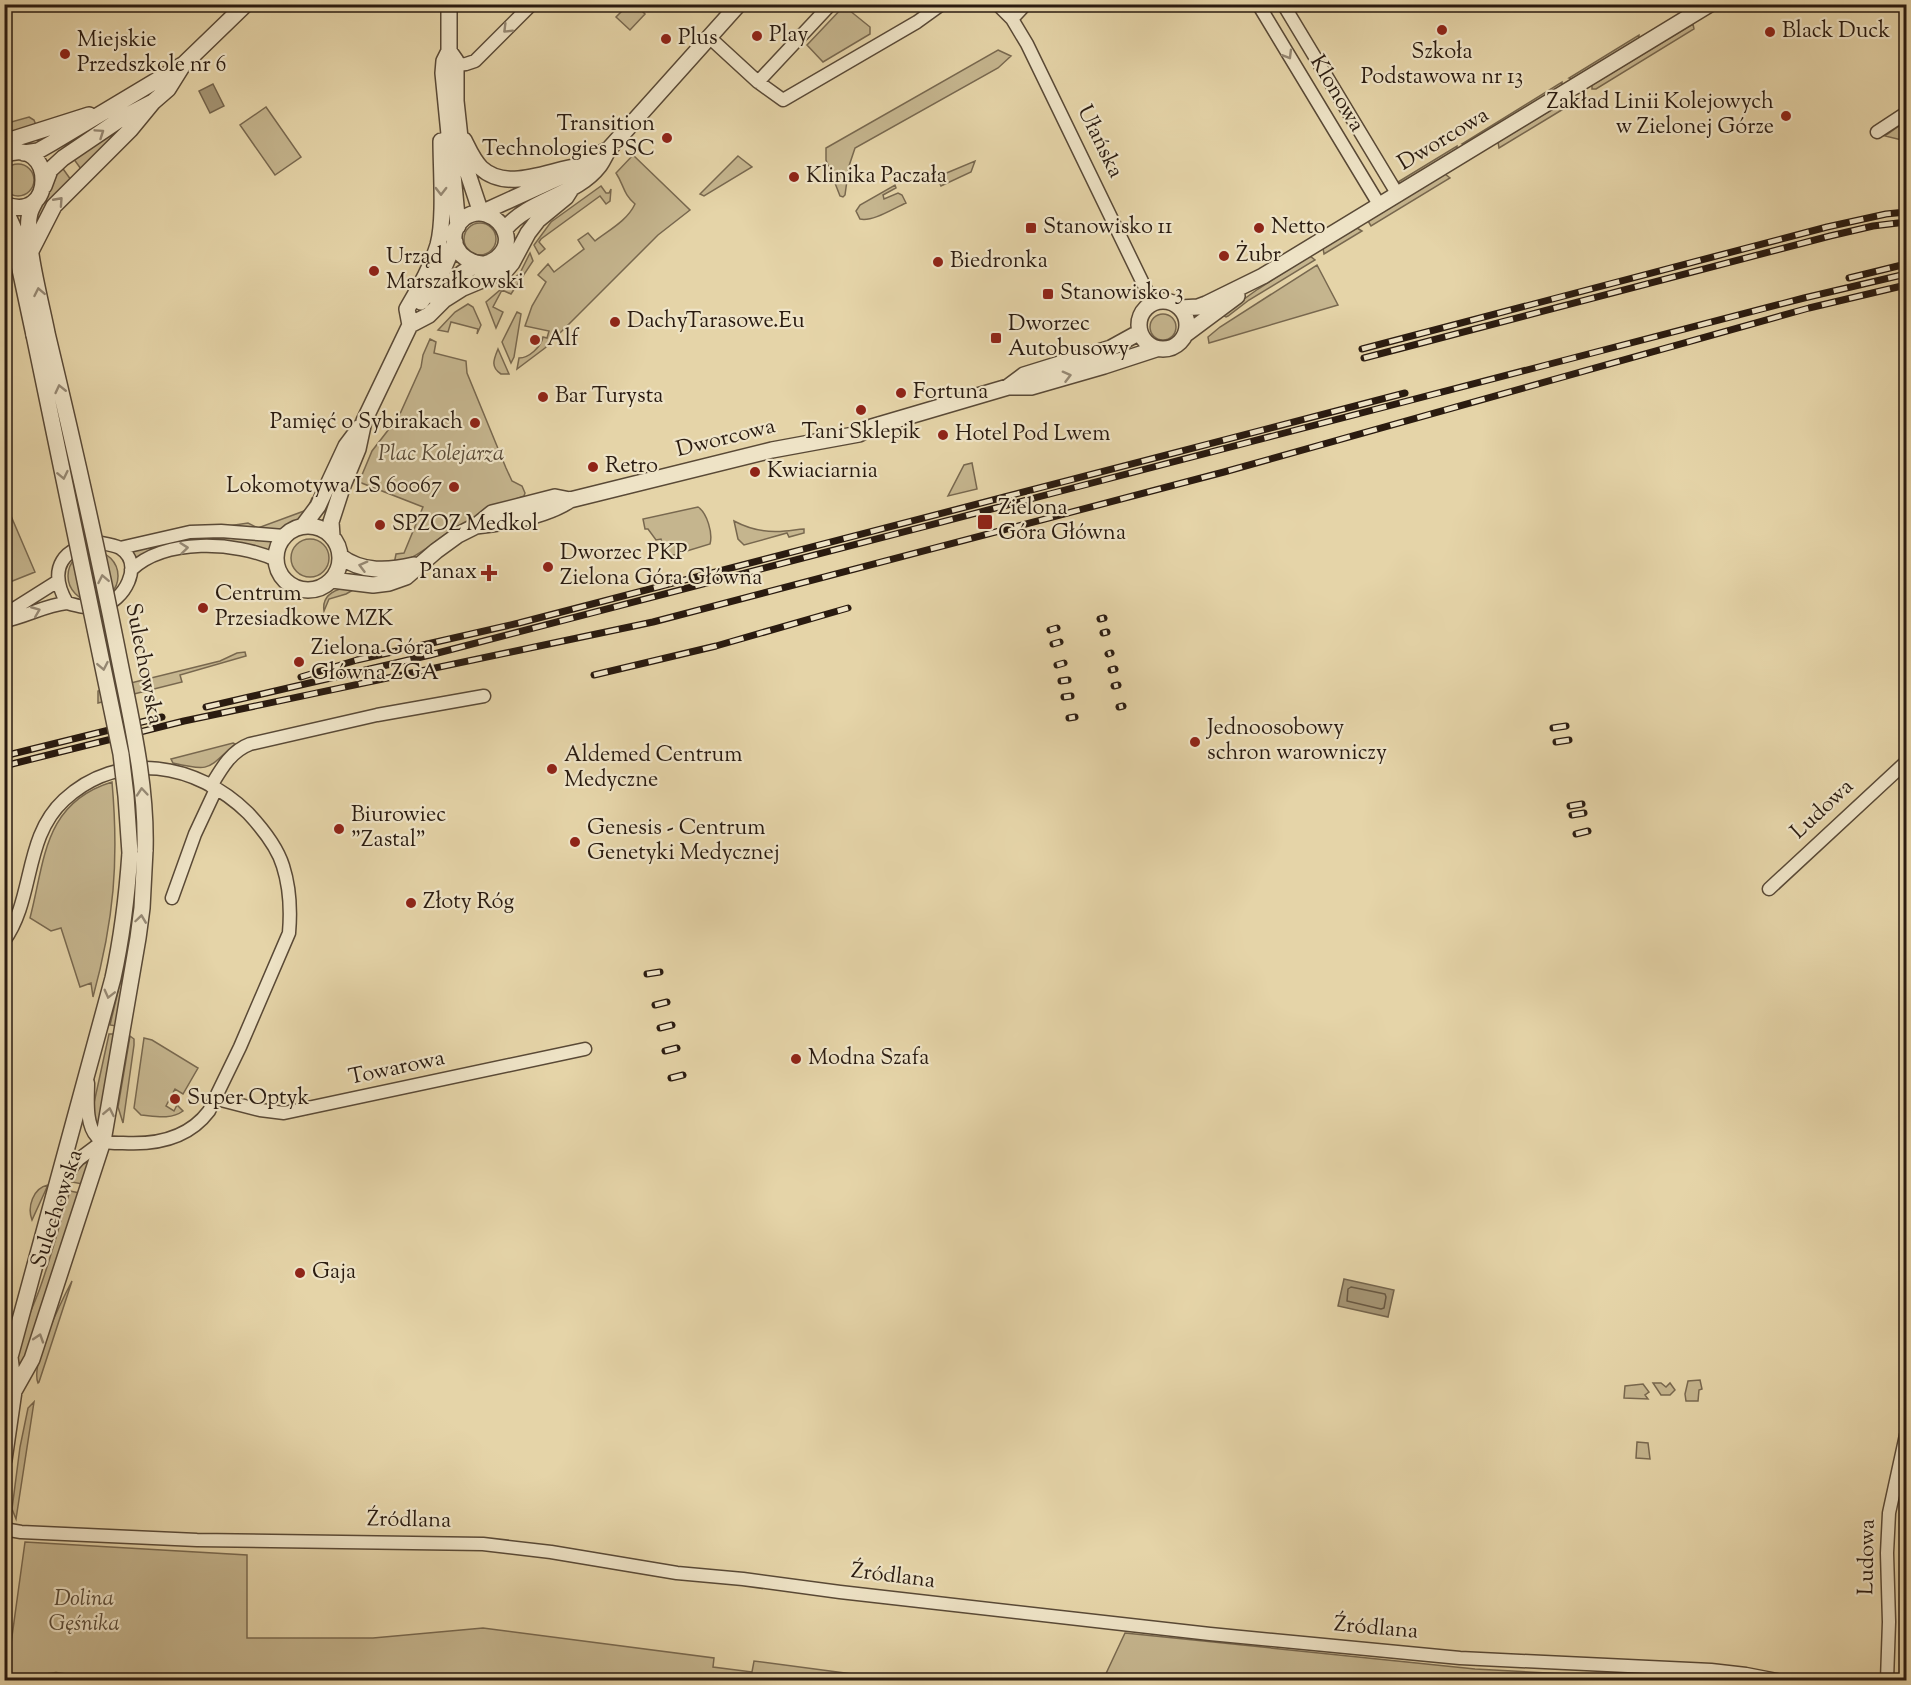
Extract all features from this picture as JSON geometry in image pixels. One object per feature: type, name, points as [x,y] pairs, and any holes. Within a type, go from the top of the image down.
[{"type":"street","points":[[4,155],[14,152],[38,151],[184,64],[246,4]]},
{"type":"street","points":[[412,322],[453,280],[469,269],[497,259],[502,253],[506,237],[505,229],[496,219],[481,213],[465,168],[459,133],[449,4]]},
{"type":"street","points":[[303,526],[318,506],[346,446],[364,422],[412,322],[442,272],[455,242],[458,226],[446,113],[444,61],[452,58],[466,64],[475,61],[532,4]]},
{"type":"street","points":[[505,229],[528,209],[573,186],[598,167],[609,149],[739,4]]},
{"type":"street","points":[[758,82],[831,4]]},
{"type":"street","points":[[709,38],[758,82],[783,100],[908,27],[942,4]]},
{"type":"street","name":"Ułańska","points":[[997,4],[1012,19],[1048,86],[1153,304]]},
{"type":"street","points":[[1012,19],[1026,4]]},
{"type":"street","name":"Klonowa","points":[[1258,4],[1380,206]]},
{"type":"street","name":"Klonowa","points":[[1283,4],[1398,195]]},
{"type":"street","name":"Dworcowa","points":[[1179,308],[1206,304],[1263,276],[1710,4]]},
{"type":"street","points":[[4,236],[24,256],[54,206],[168,89],[184,64]]},
{"type":"street","name":"Sulechowska","points":[[24,256],[30,214],[50,170],[63,158],[122,118],[153,102]]},
{"type":"street","points":[[4,142],[45,130],[79,116],[104,112]]},
{"type":"street","points":[[412,322],[407,309],[431,264],[439,243],[441,120],[446,113]]},
{"type":"street","points":[[1877,132],[1906,113]]},
{"type":"street","points":[[459,133],[476,162],[492,175],[517,180],[581,166]]},
{"type":"street","points":[[458,226],[467,216],[481,213],[567,174],[592,157],[609,149]]},
{"type":"street","points":[[24,153],[34,158],[41,166],[44,186]]},
{"type":"street","points":[[412,322],[429,315],[444,300],[458,291],[506,270],[524,238],[538,220],[566,196],[573,186]]},
{"type":"street","points":[[4,206],[17,207],[36,200]]},
{"type":"street","name":"Sulechowska","points":[[4,206],[24,256],[41,334],[120,754],[130,853],[121,940],[89,1070],[10,1357],[15,1391],[4,1460]]},
{"type":"street","points":[[455,242],[461,256],[467,261],[482,264]]},
{"type":"street","name":"Dworcowa","points":[[1186,334],[1263,276]]},
{"type":"street","points":[[1164,301],[1179,308],[1187,320],[1186,334],[1178,345],[1172,348],[1156,349],[1144,339],[1140,332],[1142,315],[1153,304],[1164,301]]},
{"type":"street","name":"Dworcowa","points":[[1008,387],[1024,375],[1111,348],[1140,332]]},
{"type":"street","name":"Sulechowska","points":[[15,1391],[32,1359],[103,1142],[138,938],[146,850],[143,792],[136,747],[93,528],[41,334]]},
{"type":"street","name":"Dworcowa","points":[[332,580],[373,585],[389,583],[406,577],[458,535],[476,526],[492,513],[555,497],[570,500],[772,450],[859,434],[872,427],[1008,387],[1031,387],[1156,349]]},
{"type":"street","points":[[332,536],[319,527],[303,526],[290,531],[279,544],[276,560],[282,578],[304,590],[318,588],[332,580],[340,564],[340,556],[332,536],[331,522],[358,449],[364,422]]},
{"type":"street","points":[[67,603],[57,581],[60,566],[66,555],[76,548],[101,543],[120,548],[190,532],[220,531],[284,537]]},
{"type":"street","points":[[131,570],[160,552],[201,547],[243,549],[276,560]]},
{"type":"street","points":[[4,619],[18,618],[52,605],[67,603],[93,608],[112,602],[127,586],[131,570],[127,556],[120,548]]},
{"type":"street","name":"Dworcowa","points":[[340,556],[358,566],[377,570],[420,564]]},
{"type":"street","points":[[4,619],[12,610],[57,581]]},
{"type":"street","points":[[172,898],[214,788],[230,758],[242,747],[377,715],[484,696]]},
{"type":"street","name":"Ludowa","points":[[1769,889],[1906,762]]},
{"type":"street","name":"Sulechowska","points":[[4,941],[21,908],[41,830],[54,811],[83,785],[116,771],[145,767],[179,773],[214,788],[235,801],[269,838],[283,863],[290,892],[289,933],[217,1099],[203,1119],[176,1137],[140,1144],[103,1142],[96,1136],[91,1124],[88,1102],[89,1070]]},
{"type":"street","name":"Towarowa","points":[[217,1099],[260,1110],[284,1113],[585,1049]]},
{"type":"street","name":"Sulechowska","points":[[57,1184],[79,1159],[103,1142]]},
{"type":"street","name":"Ludowa","points":[[1887,1680],[1889,1513],[1906,1436]]},
{"type":"street","name":"Źródlana","points":[[4,1529],[21,1532],[184,1540],[483,1544],[552,1551],[677,1573],[1137,1626],[1424,1655],[1711,1670],[1776,1680]]},
{"type":"green space","points":[[628,5],[636,5],[645,14],[630,30],[616,17]]},
{"type":"green space","points":[[844,6],[870,27],[870,34],[823,62],[807,45]]},
{"type":"green space","points":[[1693,24],[1694,29],[1596,89],[1592,89],[1592,85]]},
{"type":"green space","points":[[1639,35],[1639,39],[1572,79],[1569,78]]},
{"type":"green space","points":[[998,50],[1011,56],[998,68],[855,148],[849,166],[845,195],[840,196],[826,160],[826,148]]},
{"type":"green space","points":[[1562,82],[1562,86],[1464,145],[1462,144]]},
{"type":"green space","points":[[1561,104],[1565,108],[1499,148],[1498,142]]},
{"type":"green space","points":[[266,107],[301,157],[275,175],[240,125]]},
{"type":"green space","points":[[29,117],[34,120],[37,128],[5,138],[4,124]]},
{"type":"green space","points":[[1906,121],[1906,141],[1885,136]]},
{"type":"green space","points":[[124,124],[126,125],[81,169],[73,158]]},
{"type":"green space","points":[[1457,146],[1457,149],[1402,183],[1398,182]]},
{"type":"green space","points":[[633,155],[690,210],[658,235],[545,348],[517,369],[519,358],[534,351],[543,337],[547,338],[549,331],[525,326],[532,306],[546,282],[538,275],[548,264],[554,272],[584,249],[578,240],[588,233],[595,241],[617,225],[632,210],[635,204],[626,193],[616,173]]},
{"type":"green space","points":[[738,156],[752,167],[704,196],[700,194]]},
{"type":"green space","points":[[975,161],[971,172],[941,186],[937,177]]},
{"type":"green space","points":[[18,164],[29,169],[34,180],[29,191],[18,196],[7,191],[2,180],[7,169]]},
{"type":"green space","points":[[61,166],[71,180],[48,203],[39,219],[33,220],[52,176]]},
{"type":"green space","points":[[1445,174],[1450,178],[1371,226],[1368,221]]},
{"type":"green space","points":[[895,185],[896,188],[883,195],[884,199],[898,193],[902,195],[906,203],[877,217],[860,219],[856,211],[860,205]]},
{"type":"green space","points":[[601,186],[606,193],[609,193],[611,189],[610,201],[606,204],[600,196],[541,239],[539,242],[545,249],[539,254],[534,245],[551,222]]},
{"type":"green space","points":[[480,223],[491,228],[496,239],[491,250],[480,255],[469,250],[464,239],[469,228]]},
{"type":"green space","points":[[1357,228],[1362,231],[1324,254],[1323,248]]},
{"type":"green space","points":[[530,253],[533,261],[511,294],[502,290],[493,307],[503,312],[496,328],[486,302],[520,273]]},
{"type":"green space","points":[[1310,256],[1315,260],[1249,300],[1228,316],[1222,315],[1258,289]]},
{"type":"green space","points":[[1317,265],[1338,305],[1209,343],[1208,337],[1220,327]]},
{"type":"green space","points":[[468,304],[473,307],[481,325],[477,334],[478,329],[451,322],[448,332],[438,330],[455,312]]},
{"type":"green space","points":[[517,312],[521,314],[511,363],[502,342]]},
{"type":"green space","points":[[1163,314],[1172,318],[1176,327],[1172,336],[1163,340],[1154,336],[1150,327],[1154,318]]},
{"type":"green space","name":"Plac Kolejarza","points":[[430,339],[436,342],[434,353],[466,361],[467,373],[506,468],[512,481],[522,486],[525,493],[524,496],[472,518],[419,554],[394,564],[396,554],[404,553],[423,507],[359,482],[372,451],[399,416],[421,367]]},
{"type":"green space","points":[[498,349],[509,374],[501,374],[495,369],[494,359]]},
{"type":"green space","points":[[972,463],[977,489],[948,496],[964,465]]},
{"type":"green space","points":[[317,497],[305,517],[289,527],[269,530],[228,526],[248,523],[258,528],[304,511],[308,508],[312,498]]},
{"type":"green space","points":[[5,502],[35,572],[4,584]]},
{"type":"green space","points":[[698,507],[708,524],[711,534],[710,544],[667,557],[661,539],[656,540],[648,529],[645,529],[643,519]]},
{"type":"green space","points":[[734,521],[759,530],[778,532],[804,529],[804,533],[789,537],[787,533],[744,545],[738,539]]},
{"type":"green space","points":[[210,537],[275,541],[272,551],[243,544],[210,542]]},
{"type":"green space","points":[[196,538],[196,543],[161,547],[134,559],[130,551]]},
{"type":"green space","points":[[310,539],[324,544],[329,558],[324,572],[310,577],[296,572],[291,558],[296,544]]},
{"type":"green space","points":[[98,551],[111,558],[117,566],[117,586],[111,594],[103,600],[88,601],[75,594],[69,586],[68,571],[75,558],[83,552]]},
{"type":"green space","points":[[344,588],[353,590],[329,599],[324,611],[324,602],[328,596]]},
{"type":"green space","points":[[245,652],[246,656],[180,675],[182,682],[98,703],[98,691],[220,661]]},
{"type":"green space","points":[[235,744],[219,759],[202,768],[173,763],[171,759]]},
{"type":"green space","points":[[112,782],[115,838],[113,890],[106,942],[93,997],[91,983],[80,987],[61,928],[51,931],[30,918],[44,855],[60,819],[72,804],[89,792]]},
{"type":"green space","points":[[120,983],[123,983],[116,1026],[110,1025]]},
{"type":"green space","points":[[109,1034],[114,1034],[97,1126],[94,1103]]},
{"type":"green space","points":[[130,1036],[134,1039],[134,1045],[123,1123],[118,1107]]},
{"type":"green space","points":[[144,1038],[152,1040],[198,1068],[183,1094],[175,1089],[166,1106],[174,1111],[177,1105],[183,1111],[178,1114],[162,1117],[141,1115],[134,1108]]},
{"type":"green space","points":[[90,1160],[82,1184],[72,1182],[80,1166]]},
{"type":"green space","points":[[48,1185],[32,1220],[30,1209],[32,1199],[38,1190]]},
{"type":"green space","points":[[70,1191],[80,1193],[19,1375],[17,1364],[20,1341],[45,1273]]},
{"type":"green space","points":[[72,1281],[38,1383],[37,1374],[43,1347]]},
{"type":"green space","points":[[1700,1380],[1702,1389],[1699,1390],[1698,1401],[1686,1401],[1688,1381]]},
{"type":"green space","points":[[1653,1383],[1661,1383],[1666,1387],[1670,1383],[1675,1390],[1670,1395],[1661,1395]]},
{"type":"green space","points":[[1643,1384],[1649,1392],[1645,1395],[1648,1399],[1624,1398],[1625,1386]]},
{"type":"green space","points":[[34,1402],[16,1519],[12,1509],[20,1447],[28,1408]]},
{"type":"green space","points":[[1637,1442],[1648,1443],[1650,1459],[1636,1458]]},
{"type":"green space","name":"Dolina Gęśnika","points":[[25,1542],[247,1555],[247,1638],[373,1638],[483,1628],[714,1658],[713,1667],[752,1672],[754,1661],[898,1680],[6,1680]]},
{"type":"green space","points":[[6,1563],[10,1565],[11,1572],[5,1628],[4,1578]]},
{"type":"green space","points":[[1906,1598],[1906,1680],[1902,1680],[1900,1678]]},
{"type":"green space","points":[[1125,1633],[1475,1669],[1680,1680],[1103,1680]]},
{"type":"water","points":[[213,84],[224,106],[210,113],[199,91]]},
{"type":"water","points":[[1344,1279],[1394,1290],[1388,1317],[1338,1306]]},
{"type":"waterway","points":[[28,1678],[56,1674],[98,1680]]},
{"type":"railway","points":[[1362,349],[1827,227],[1906,212]]},
{"type":"railway","points":[[1364,358],[1830,236],[1873,226],[1906,222]]},
{"type":"railway","points":[[1849,278],[1906,264]]},
{"type":"railway","points":[[206,707],[430,655],[1804,298],[1906,274]]},
{"type":"railway","points":[[4,766],[184,721],[653,622],[1224,472],[1809,308],[1906,285]]},
{"type":"railway","points":[[301,677],[357,660],[519,623],[1405,393]]},
{"type":"railway","points":[[594,675],[716,646],[848,608]]},
{"type":"railway","points":[[1100,619],[1104,618]]},
{"type":"railway","points":[[1050,630],[1057,628]]},
{"type":"railway","points":[[1103,633],[1107,632]]},
{"type":"railway","points":[[1053,644],[1060,642]]},
{"type":"railway","points":[[1057,665],[1064,663]]},
{"type":"railway","points":[[1111,670],[1115,669]]},
{"type":"railway","points":[[1061,681],[1068,680]]},
{"type":"railway","points":[[1114,686],[1118,685]]},
{"type":"railway","points":[[1064,697],[1071,696]]},
{"type":"railway","points":[[1119,707],[1123,706]]},
{"type":"railway","points":[[4,756],[162,717]]},
{"type":"railway","points":[[1069,718],[1075,717]]},
{"type":"railway","points":[[1553,728],[1566,726]]},
{"type":"railway","points":[[1556,742],[1569,740]]},
{"type":"railway","points":[[1570,806],[1582,804]]},
{"type":"railway","points":[[1572,815],[1584,813]]},
{"type":"railway","points":[[1576,834],[1588,831]]},
{"type":"railway","points":[[647,974],[660,972]]},
{"type":"railway","points":[[655,1005],[667,1002]]},
{"type":"railway","points":[[660,1028],[672,1025]]},
{"type":"railway","points":[[665,1051],[677,1048]]},
{"type":"railway","points":[[671,1078],[683,1075]]},
{"type":"place","name":"Szkoła Podstawowa nr 13","points":[[1442,30]]},
{"type":"place","name":"Black Duck","points":[[1770,32]]},
{"type":"place","name":"Play","points":[[757,36]]},
{"type":"place","name":"Plus","points":[[666,39]]},
{"type":"place","name":"Miejskie Przedszkole nr 6","points":[[65,54]]},
{"type":"place","name":"Zakład Linii Kolejowych w Zielonej Górze","points":[[1786,116]]},
{"type":"place","name":"Transition Technologies PSC","points":[[667,138]]},
{"type":"place","name":"Klinika Paczała","points":[[794,177]]},
{"type":"place","name":"Stanowisko 11","points":[[1031,228]]},
{"type":"place","name":"Netto","points":[[1259,228]]},
{"type":"place","name":"Żubr","points":[[1224,256]]},
{"type":"place","name":"Biedronka","points":[[938,262]]},
{"type":"place","name":"Urząd Marszałkowski","points":[[374,271]]},
{"type":"place","name":"Stanowisko 3","points":[[1048,294]]},
{"type":"place","name":"DachyTarasowe.Eu","points":[[615,322]]},
{"type":"place","name":"Dworzec Autobusowy","points":[[996,338]]},
{"type":"place","name":"Alf","points":[[535,340]]},
{"type":"place","name":"Fortuna","points":[[901,393]]},
{"type":"place","name":"Bar Turysta","points":[[543,397]]},
{"type":"place","name":"Tani Sklepik","points":[[861,410]]},
{"type":"place","name":"Pamięć o Sybirakach","points":[[475,423]]},
{"type":"place","name":"Hotel Pod Lwem","points":[[943,435]]},
{"type":"place","name":"Retro","points":[[593,467]]},
{"type":"place","name":"Kwiaciarnia","points":[[755,472]]},
{"type":"place","name":"Lokomotywa LS 60067","points":[[454,487]]},
{"type":"place","name":"Zielona Góra Główna","points":[[985,522]]},
{"type":"place","name":"SPZOZ Medkol","points":[[380,525]]},
{"type":"place","name":"Dworzec PKP Zielona Góra Główna","points":[[548,567]]},
{"type":"place","name":"Panax","points":[[489,573]]},
{"type":"place","name":"Centrum Przesiadkowe MZK","points":[[203,608]]},
{"type":"place","name":"Zielona Góra Główna ZGA","points":[[299,662]]},
{"type":"place","name":"Jednoosobowy schron warowniczy","points":[[1195,742]]},
{"type":"place","name":"Aldemed Centrum Medyczne","points":[[552,769]]},
{"type":"place","name":"Biurowiec \"Zastal\"","points":[[339,829]]},
{"type":"place","name":"Genesis - Centrum Genetyki Medycznej","points":[[575,842]]},
{"type":"place","name":"Złoty Róg","points":[[411,903]]},
{"type":"place","name":"Modna Szafa","points":[[796,1059]]},
{"type":"place","name":"Super Optyk","points":[[175,1099]]},
{"type":"place","name":"Gaja","points":[[300,1273]]}]
